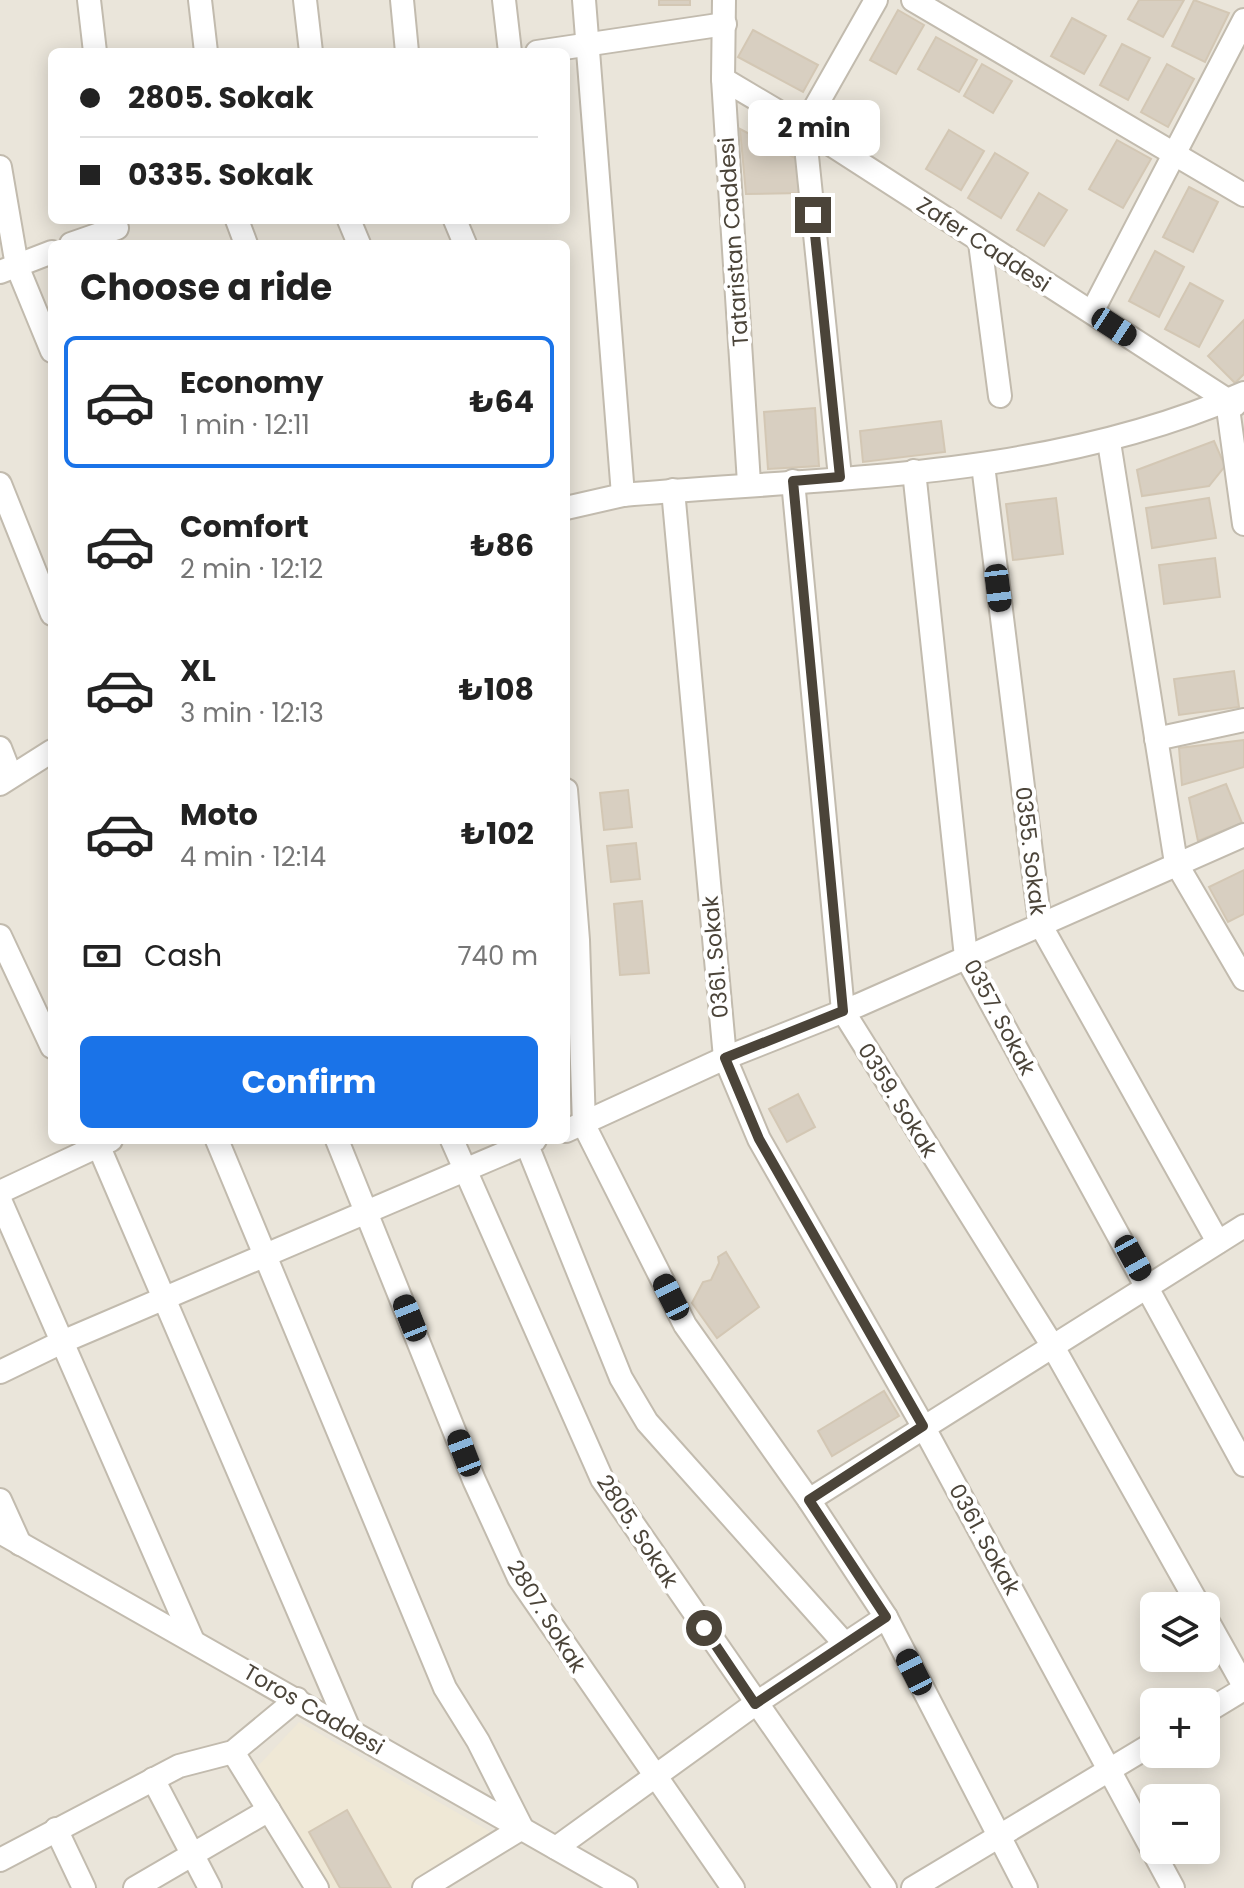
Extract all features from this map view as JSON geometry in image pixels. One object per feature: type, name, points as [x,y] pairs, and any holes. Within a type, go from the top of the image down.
[{"type":"street","points":[[89,0],[95,48]]},
{"type":"street","points":[[200,0],[206,48]]},
{"type":"street","points":[[305,0],[311,48]]},
{"type":"street","points":[[402,0],[407,48]]},
{"type":"street","points":[[504,0],[510,48]]},
{"type":"street","points":[[584,0],[623,495]]},
{"type":"street","name":"Tataristan Caddesi","points":[[724,0],[723,79],[749,483]]},
{"type":"street","points":[[840,477],[804,127],[876,0]]},
{"type":"street","points":[[913,0],[1244,195]]},
{"type":"street","points":[[1092,312],[1244,20]]},
{"type":"street","points":[[557,48],[725,24]]},
{"type":"street","name":"Zafer Caddesi","points":[[723,79],[804,127],[980,243],[1238,401]]},
{"type":"street","points":[[0,167],[8,269],[48,344]]},
{"type":"street","points":[[86,240],[119,231]]},
{"type":"street","points":[[980,243],[1000,396]]},
{"type":"street","points":[[8,269],[48,254]]},
{"type":"street","points":[[570,505],[623,495],[673,490],[983,465],[1109,442],[1238,401],[1244,524]]},
{"type":"street","points":[[1109,442],[1176,863],[1244,979]]},
{"type":"street","name":"0355. Sokak","points":[[983,465],[1040,924],[1218,1242]]},
{"type":"street","name":"0357. Sokak","points":[[914,471],[966,957],[1244,1465]]},
{"type":"street","name":"0359. Sokak","points":[[793,481],[843,1011],[1052,1345],[1191,1592]]},
{"type":"street","points":[[0,484],[48,604]]},
{"type":"street","name":"0361. Sokak","points":[[673,490],[725,1058],[759,1139],[923,1426],[1173,1888]]},
{"type":"street","points":[[1156,739],[1244,720]]},
{"type":"street","points":[[0,748],[5,780],[48,756]]},
{"type":"street","points":[[575,1128],[725,1058],[843,1011],[1244,835]]},
{"type":"street","points":[[570,894],[575,1128],[685,1325],[809,1500],[886,1617],[1026,1888]]},
{"type":"street","points":[[0,936],[48,1038]]},
{"type":"street","points":[[0,1192],[98,1144]]},
{"type":"street","points":[[103,1144],[164,1299],[349,1729]]},
{"type":"street","points":[[219,1144],[445,1688],[478,1741],[522,1828],[437,1885]]},
{"type":"street","name":"2807. Sokak","points":[[339,1144],[474,1480],[519,1578],[733,1888]]},
{"type":"street","name":"2805. Sokak","points":[[454,1144],[602,1479],[885,1888]]},
{"type":"street","points":[[0,1372],[62,1342],[522,1144]]},
{"type":"street","points":[[530,1144],[621,1378],[647,1422],[845,1644]]},
{"type":"street","points":[[0,1200],[193,1641]]},
{"type":"street","points":[[809,1500],[1244,1226]]},
{"type":"street","points":[[0,1500],[20,1544]]},
{"type":"street","name":"Toros Caddesi","points":[[0,1532],[626,1888]]},
{"type":"street","points":[[556,1848],[755,1704],[886,1617]]},
{"type":"street","points":[[1220,1643],[1244,1687],[1220,1703]]},
{"type":"street","points":[[0,1860],[179,1766],[233,1752],[297,1699]]},
{"type":"street","points":[[233,1752],[317,1888]]},
{"type":"street","points":[[913,1888],[1140,1752]]},
{"type":"street","points":[[153,1779],[210,1888]]},
{"type":"street","points":[[135,1888],[269,1810]]},
{"type":"street","points":[[56,1829],[84,1888]]},
{"type":"shaded area","points":[[0,0],[1244,0],[1244,1888],[0,1888]]},
{"type":"shaded area","points":[[299,1722],[496,1835],[409,1888],[327,1888],[257,1767]]},
{"type":"building","points":[[659,0],[690,0],[690,5],[659,5]]},
{"type":"building","points":[[1139,0],[1184,0],[1163,37],[1128,19]]},
{"type":"building","points":[[1194,0],[1229,13],[1205,62],[1172,46]]},
{"type":"building","points":[[898,10],[924,25],[896,74],[870,60]]},
{"type":"building","points":[[1072,18],[1106,36],[1084,74],[1051,56]]},
{"type":"building","points":[[753,30],[818,65],[803,92],[738,57]]},
{"type":"building","points":[[936,37],[977,60],[959,92],[918,69]]},
{"type":"building","points":[[1122,44],[1150,58],[1128,100],[1100,85]]},
{"type":"building","points":[[982,64],[1012,81],[993,113],[964,96]]},
{"type":"building","points":[[1167,64],[1194,79],[1168,127],[1141,112]]},
{"type":"building","points":[[740,129],[797,159],[801,193],[746,194]]},
{"type":"building","points":[[949,130],[984,151],[961,190],[926,169]]},
{"type":"building","points":[[1117,140],[1151,159],[1123,208],[1089,189]]},
{"type":"building","points":[[995,153],[1028,173],[1001,218],[968,198]]},
{"type":"building","points":[[1189,187],[1218,202],[1193,252],[1163,237]]},
{"type":"building","points":[[1039,193],[1067,210],[1044,246],[1017,230]]},
{"type":"building","points":[[1155,251],[1184,267],[1159,317],[1129,301]]},
{"type":"building","points":[[1190,283],[1223,301],[1199,347],[1165,329]]},
{"type":"building","points":[[1244,320],[1244,374],[1235,383],[1208,356]]},
{"type":"building","points":[[815,408],[819,466],[768,469],[764,412]]},
{"type":"building","points":[[941,421],[945,452],[863,462],[860,431]]},
{"type":"building","points":[[1214,441],[1225,466],[1209,486],[1142,496],[1137,470]]},
{"type":"building","points":[[1056,498],[1063,554],[1013,560],[1006,504]]},
{"type":"building","points":[[1209,498],[1216,538],[1152,548],[1146,508]]},
{"type":"building","points":[[1215,558],[1220,597],[1164,604],[1159,565]]},
{"type":"building","points":[[1234,671],[1239,707],[1179,715],[1174,679]]},
{"type":"building","points":[[1244,740],[1244,767],[1182,785],[1179,748]]},
{"type":"building","points":[[1226,784],[1242,823],[1198,841],[1189,798]]},
{"type":"building","points":[[628,790],[632,827],[604,830],[600,793]]},
{"type":"building","points":[[636,843],[640,879],[611,882],[607,846]]},
{"type":"building","points":[[1244,870],[1244,914],[1228,922],[1209,887]]},
{"type":"building","points":[[642,901],[649,973],[620,975],[614,904]]},
{"type":"building","points":[[798,1094],[815,1127],[787,1142],[769,1109]]},
{"type":"building","points":[[726,1252],[759,1307],[717,1338],[692,1303],[703,1282],[711,1280],[719,1263],[718,1257]]},
{"type":"building","points":[[884,1391],[899,1416],[832,1456],[818,1431]]},
{"type":"building","points":[[347,1810],[391,1888],[340,1888],[309,1832]]},
{"type":"route","points":[[704,1628],[755,1704],[886,1617],[809,1500],[923,1426],[759,1139],[725,1058],[843,1011],[793,481],[840,477],[813,215]]}]
